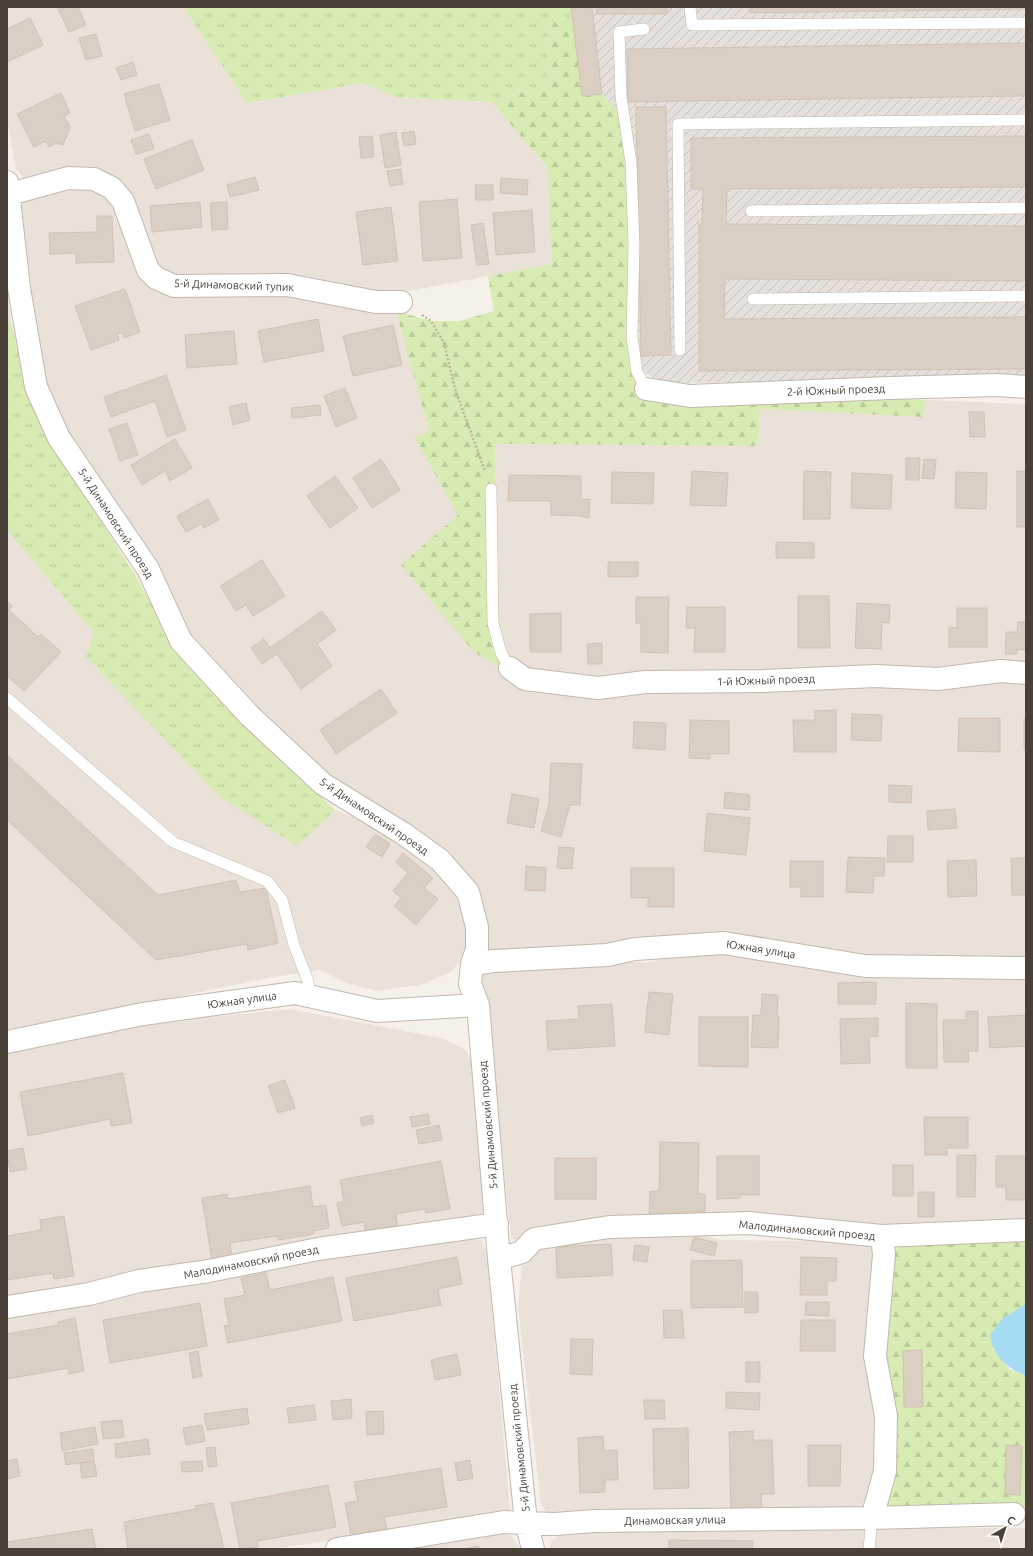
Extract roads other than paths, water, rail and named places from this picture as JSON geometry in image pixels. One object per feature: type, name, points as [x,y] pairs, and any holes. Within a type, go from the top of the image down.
[{"type":"street","name":"5-й Динамовский тупик","points":[[8,188],[68,178],[94,179],[112,188],[123,201],[148,270],[156,278],[174,286],[287,285],[376,302],[401,302]]},
{"type":"street","name":"5-й Динамовский проезд","points":[[8,188],[19,288],[36,387],[60,438],[148,569],[182,641],[248,715],[323,784],[404,834],[440,860],[468,892],[477,927],[477,949],[472,964],[470,984],[478,1005],[499,1259],[526,1522],[532,1549]]},
{"type":"street","name":"2-й Южный проезд","points":[[646,390],[690,396],[998,385],[1026,387]]},
{"type":"street","name":"1-й Южный проезд","points":[[510,668],[525,679],[598,688],[645,682],[876,676],[938,679],[1001,671],[1026,673]]},
{"type":"street","name":"Южная улица","points":[[472,964],[494,961],[607,955],[635,950],[724,943],[865,966],[1026,968]]},
{"type":"street","name":"Южная улица","points":[[7,1042],[143,1014],[295,993],[377,1011],[478,1005]]},
{"type":"street","name":"Малодинамовский проезд","points":[[499,1259],[522,1252],[534,1239],[609,1227],[750,1223],[882,1236],[1026,1230]]},
{"type":"street","name":"Малодинамовский проезд","points":[[7,1307],[89,1294],[139,1281],[209,1271],[318,1249],[497,1224]]},
{"type":"street","points":[[872,1518],[884,1471],[886,1416],[875,1356],[884,1255],[882,1236]]},
{"type":"street","name":"Динамовская улица","points":[[337,1549],[504,1522],[555,1524],[594,1521],[872,1518],[1014,1514]]},
{"type":"lane","points":[[690,7],[692,25],[1026,23]]},
{"type":"lane","points":[[644,29],[619,32],[621,97],[631,162],[634,244],[632,337],[637,372],[646,390]]},
{"type":"lane","points":[[680,350],[678,124],[1026,120]]},
{"type":"lane","points":[[752,211],[1026,208]]},
{"type":"lane","points":[[753,299],[1026,296]]},
{"type":"lane","points":[[491,489],[493,623],[500,653],[510,668]]},
{"type":"lane","points":[[7,698],[173,842],[267,881],[282,900],[294,945],[308,981],[309,996]]},
{"type":"lane","points":[[869,1549],[872,1518]]},
{"type":"water","points":[[1026,1305],[1026,1376],[1012,1369],[1002,1361],[994,1350],[990,1335],[1002,1319]]}]
